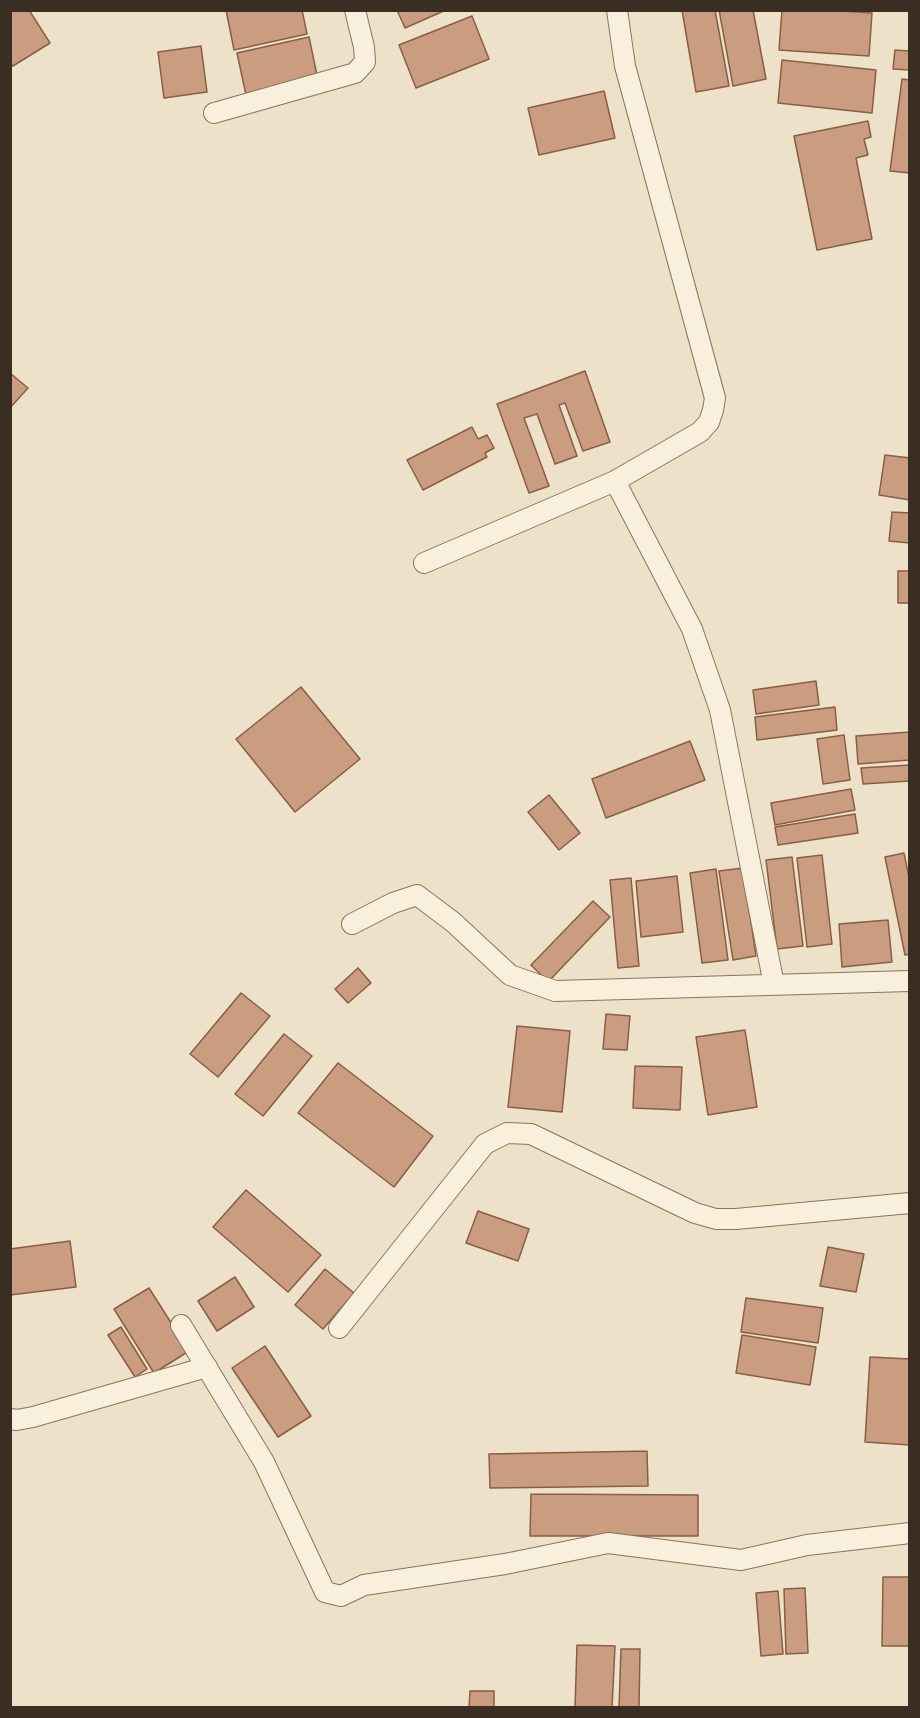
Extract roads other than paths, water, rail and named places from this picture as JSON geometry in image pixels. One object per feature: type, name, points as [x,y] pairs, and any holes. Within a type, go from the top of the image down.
[{"type":"street","points":[[214,113],[355,73],[365,62],[364,47],[355,10]]},
{"type":"street","points":[[424,563],[615,481],[700,432],[709,422],[715,398],[625,66],[617,10]]},
{"type":"street","points":[[615,481],[692,628],[720,710],[774,985]]},
{"type":"street","points":[[352,924],[393,903],[417,895],[453,922],[510,975],[555,991],[909,981]]},
{"type":"street","points":[[339,1328],[485,1144],[507,1133],[531,1134],[695,1213],[716,1219],[909,1203]]},
{"type":"street","points":[[181,1325],[264,1462],[325,1592],[341,1596],[364,1585],[505,1564],[608,1543],[741,1560],[807,1545],[909,1533]]},
{"type":"street","points":[[10,1419],[33,1417],[207,1367]]}]
